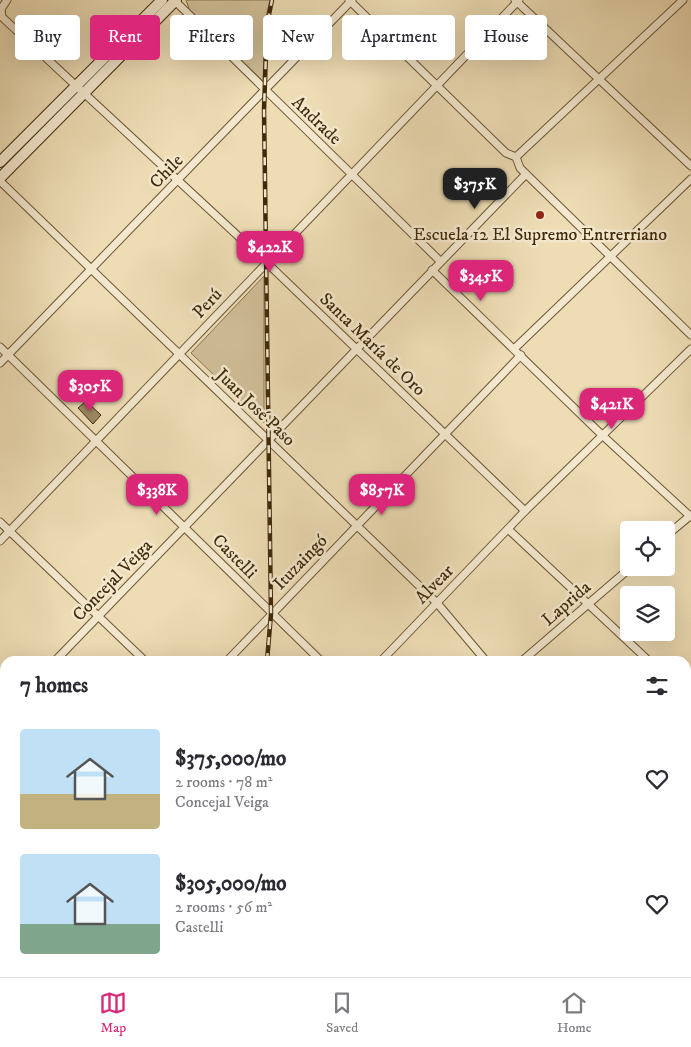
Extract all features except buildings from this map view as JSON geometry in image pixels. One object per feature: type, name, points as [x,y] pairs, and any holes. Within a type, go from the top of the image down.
[{"type":"street","name":"Santa María de Oro","points":[[8,0],[1,9],[2,17],[266,262],[526,511]]},
{"type":"street","points":[[0,162],[162,0]]},
{"type":"street","points":[[0,179],[175,0]]},
{"type":"street","name":"Andrade","points":[[175,0],[264,91],[440,261]]},
{"type":"street","points":[[516,157],[683,0]]},
{"type":"street","points":[[351,1],[506,153],[516,157],[520,168],[691,335]]},
{"type":"street","name":"Chile","points":[[0,363],[351,1]]},
{"type":"street","points":[[517,1],[691,166]]},
{"type":"street","name":"Perú","points":[[0,541],[517,1]]},
{"type":"street","name":"Concejal Veiga","points":[[60,656],[526,174]]},
{"type":"street","points":[[514,349],[691,178]]},
{"type":"street","name":"Juan José Paso","points":[[0,179],[90,269],[437,603],[482,656]]},
{"type":"street","points":[[432,270],[602,435],[691,516],[675,529]]},
{"type":"street","name":"Castelli","points":[[0,346],[316,656]]},
{"type":"street","name":"Alvear","points":[[386,656],[508,528],[691,349]]},
{"type":"street","name":"Ituzaingó","points":[[232,656],[521,355]]},
{"type":"street","points":[[0,522],[140,656]]},
{"type":"street","points":[[508,528],[644,656]]},
{"type":"street","name":"Laprida","points":[[528,656],[620,576]]},
{"type":"shaded area","points":[[186,0],[270,0],[266,15],[263,15],[263,81],[241,60],[253,60],[253,15],[195,15],[189,9]]},
{"type":"shaded area","points":[[264,276],[264,423],[191,353]]},
{"type":"railway","points":[[267,656],[271,614],[264,110],[267,24],[272,0]]},
{"type":"place","name":"Escuela 12 El Supremo Entrerriano","points":[[540,215]]}]
